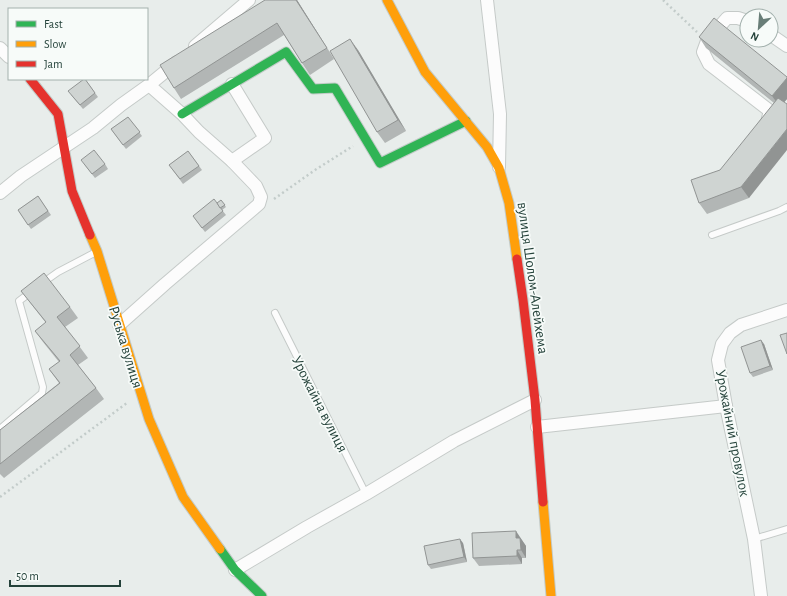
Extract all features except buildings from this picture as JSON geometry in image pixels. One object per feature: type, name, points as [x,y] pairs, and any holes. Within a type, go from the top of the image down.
[{"type":"street","points":[[0,193],[21,176],[93,128],[149,85],[249,0]]},
{"type":"street","name":"вулиця Шолом-Алейхема","points":[[387,0],[425,72],[487,148],[499,168],[509,203],[535,400],[551,596]]},
{"type":"street","points":[[487,0],[500,114],[499,168]]},
{"type":"street","points":[[739,18],[727,18],[707,42],[703,52],[709,64],[770,111],[767,122],[758,134]]},
{"type":"street","points":[[0,48],[8,56]]},
{"type":"street","points":[[182,114],[286,52],[313,89],[335,88],[380,163],[466,121]]},
{"type":"street","name":"Руська вулиця","points":[[31,80],[58,114],[72,191],[97,252],[149,419],[184,497],[235,570],[258,595]]},
{"type":"street","points":[[232,84],[265,138],[232,161]]},
{"type":"street","points":[[119,325],[259,204],[261,197],[256,186],[232,161],[149,85]]},
{"type":"street","name":"Урожайний провулок","points":[[761,596],[754,539],[726,406],[718,360],[722,344],[730,333],[741,325],[787,310]]},
{"type":"street","points":[[235,570],[454,441],[535,400]]},
{"type":"street","points":[[537,427],[726,406]]},
{"type":"lane","points":[[712,234],[787,207]]},
{"type":"lane","points":[[0,429],[42,393],[43,387],[19,301],[58,272],[97,252]]},
{"type":"lane","name":"Урожайна вулиця","points":[[275,313],[366,494]]},
{"type":"lane","points":[[754,539],[787,529]]},
{"type":"path","points":[[662,0],[707,42]]},
{"type":"path","points":[[259,204],[265,205],[315,170],[365,138]]},
{"type":"path","points":[[0,497],[141,393]]},
{"type":"traffic: fast","points":[[182,114],[286,52],[313,89],[335,88],[380,163],[466,121]]},
{"type":"traffic: fast","points":[[220,549],[235,570],[262,596]]},
{"type":"traffic: slow","points":[[387,0],[425,72],[487,147],[499,168],[509,203],[517,259]]},
{"type":"traffic: slow","points":[[90,235],[97,251],[149,419],[183,497],[220,549]]},
{"type":"traffic: slow","points":[[543,502],[551,596]]},
{"type":"traffic: jam","points":[[31,80],[58,114],[72,191],[90,235]]},
{"type":"traffic: jam","points":[[517,259],[535,400],[543,502]]}]
